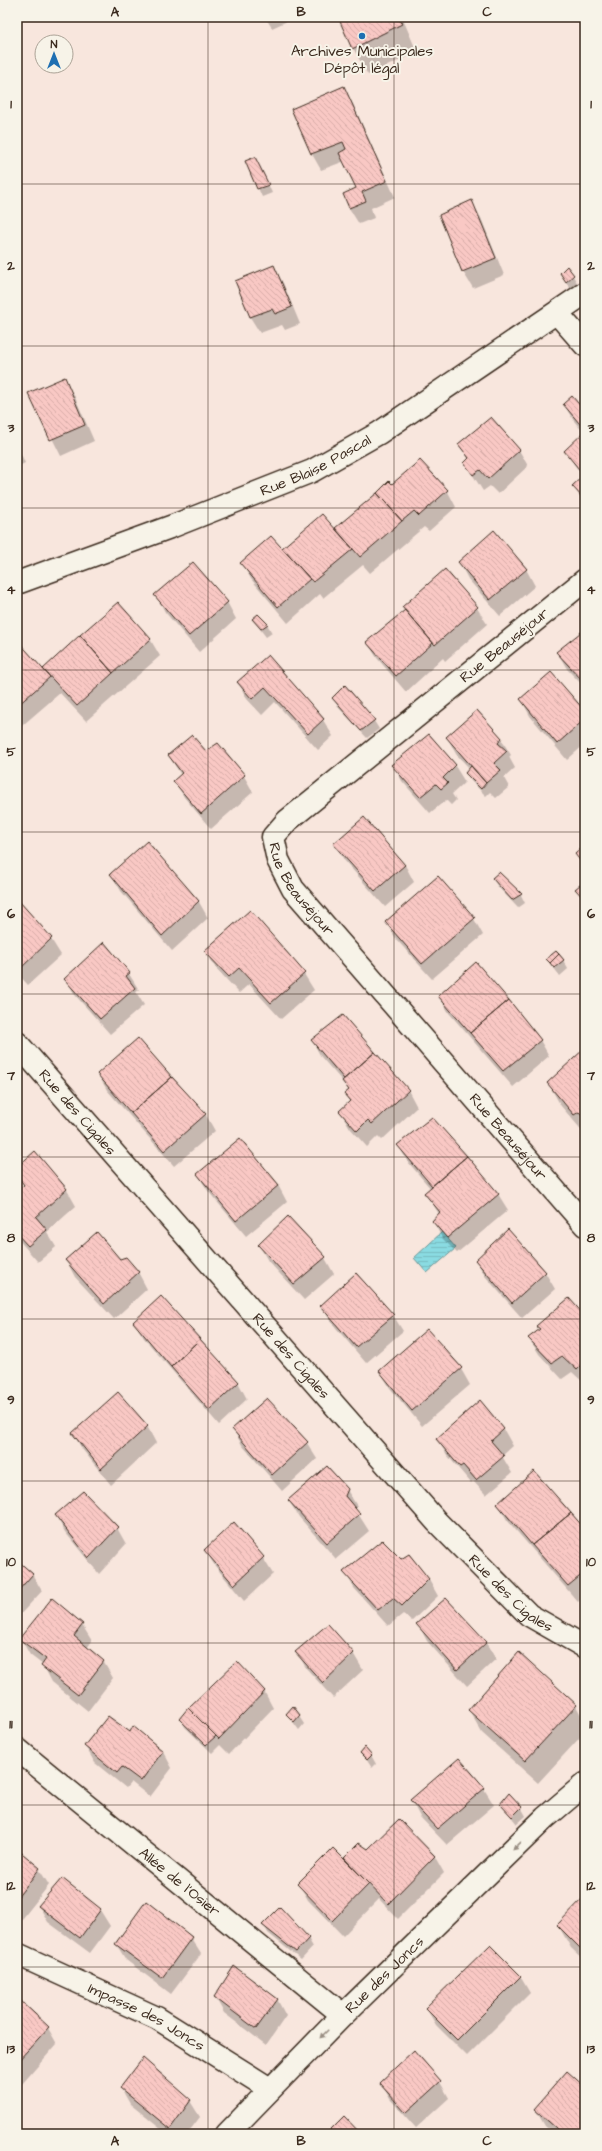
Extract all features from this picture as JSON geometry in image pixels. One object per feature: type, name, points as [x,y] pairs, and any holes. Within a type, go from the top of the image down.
[{"type":"street","name":"Rue Blaise Pascal","points":[[17,583],[173,526],[312,471],[379,433],[585,293]]},
{"type":"street","points":[[557,313],[585,345]]},
{"type":"street","name":"Rue Beauséjour","points":[[585,580],[287,821],[274,837],[278,860],[293,890],[585,1225]]},
{"type":"street","name":"Rue des Cigales","points":[[17,1043],[437,1522],[529,1615],[585,1647]]},
{"type":"street","name":"Allée de l'Osier","points":[[17,1749],[343,2015]]},
{"type":"street","name":"Rue des Joncs","points":[[546,1818],[585,1772]]},
{"type":"street","name":"Rue des Joncs","points":[[227,2134],[343,2015],[546,1818],[585,1784]]},
{"type":"street","name":"Impasse des Joncs","points":[[17,1954],[157,2018],[270,2089]]},
{"type":"water","points":[[442,1232],[456,1248],[427,1273],[414,1258]]},
{"type":"building","name":"Archives Municipales Dépôt légal","points":[[338,17],[399,17],[402,24],[352,49]]},
{"type":"building","points":[[344,86],[387,181],[362,192],[366,201],[349,208],[343,194],[356,188],[339,153],[346,149],[343,142],[311,154],[291,109]]},
{"type":"building","points":[[255,157],[269,185],[257,189],[245,161]]},
{"type":"building","points":[[472,200],[496,258],[462,272],[439,215]]},
{"type":"building","points":[[274,265],[292,307],[275,314],[272,309],[250,317],[235,281]]},
{"type":"building","points":[[567,266],[574,275],[566,282],[560,273]]},
{"type":"building","points":[[65,377],[85,425],[50,440],[28,393]]},
{"type":"building","points":[[572,396],[585,411],[585,430],[563,404]]},
{"type":"building","points":[[491,417],[520,450],[488,479],[480,470],[473,475],[464,463],[469,458],[458,444]]},
{"type":"building","points":[[585,431],[585,500],[572,486],[584,475],[564,451]]},
{"type":"building","points":[[420,460],[448,490],[419,516],[414,511],[402,521],[377,493],[389,481],[392,484]]},
{"type":"building","points":[[377,493],[402,521],[360,557],[335,528]]},
{"type":"building","points":[[322,514],[353,549],[313,582],[282,548]]},
{"type":"building","points":[[494,530],[527,569],[490,600],[458,562]]},
{"type":"building","points":[[271,536],[310,579],[278,607],[240,563]]},
{"type":"building","points":[[193,562],[228,602],[189,636],[154,595]]},
{"type":"building","points":[[445,569],[478,607],[435,645],[402,607]]},
{"type":"building","points":[[118,602],[151,639],[113,673],[80,635]]},
{"type":"building","points":[[405,610],[433,643],[396,676],[366,642]]},
{"type":"building","points":[[258,614],[268,624],[261,629],[252,619]]},
{"type":"building","points":[[585,629],[585,678],[582,680],[556,652]]},
{"type":"building","points":[[80,635],[113,673],[77,706],[43,669]]},
{"type":"building","points":[[17,640],[50,677],[17,706]]},
{"type":"building","points":[[268,655],[324,719],[308,734],[265,687],[252,699],[237,682]]},
{"type":"building","points":[[551,672],[585,711],[585,719],[557,744],[520,699]]},
{"type":"building","points":[[345,685],[375,720],[361,731],[332,698]]},
{"type":"building","points":[[477,710],[502,738],[498,743],[507,751],[494,763],[501,770],[486,783],[446,737]]},
{"type":"building","points":[[429,734],[456,765],[443,778],[448,783],[441,789],[436,784],[420,797],[391,765]]},
{"type":"building","points":[[192,735],[206,751],[218,743],[245,775],[201,814],[173,781],[182,773],[168,755]]},
{"type":"building","points":[[471,766],[486,783],[481,789],[465,773]]},
{"type":"building","points":[[364,817],[405,865],[375,891],[333,844]]},
{"type":"building","points":[[147,841],[199,901],[162,936],[110,874]]},
{"type":"building","points":[[585,845],[585,867],[575,854]]},
{"type":"building","points":[[499,872],[522,894],[512,900],[492,878]]},
{"type":"building","points":[[438,876],[475,918],[422,964],[385,922]]},
{"type":"building","points":[[585,881],[585,900],[575,889]]},
{"type":"building","points":[[19,901],[52,938],[19,970],[17,903]]},
{"type":"building","points":[[250,910],[305,973],[271,1003],[239,968],[229,977],[204,951]]},
{"type":"building","points":[[104,942],[130,973],[126,976],[135,988],[100,1019],[64,979]]},
{"type":"building","points":[[556,951],[559,954],[550,963],[546,959]]},
{"type":"building","points":[[559,954],[564,960],[554,968],[550,963]]},
{"type":"building","points":[[476,962],[509,1000],[470,1033],[438,996]]},
{"type":"building","points":[[509,1000],[541,1040],[503,1071],[470,1033]]},
{"type":"building","points":[[343,1015],[375,1052],[344,1079],[311,1040]]},
{"type":"building","points":[[138,1038],[172,1077],[131,1113],[97,1074]]},
{"type":"building","points":[[585,1048],[585,1118],[579,1112],[574,1115],[547,1083]]},
{"type":"building","points":[[375,1052],[409,1090],[372,1124],[368,1120],[357,1131],[339,1111],[350,1101],[344,1094],[349,1090],[342,1081]]},
{"type":"building","points":[[172,1077],[206,1114],[164,1151],[131,1113]]},
{"type":"building","points":[[432,1117],[467,1156],[432,1186],[397,1145]]},
{"type":"building","points":[[240,1138],[279,1185],[236,1221],[197,1174]]},
{"type":"building","points":[[35,1151],[67,1189],[36,1217],[47,1230],[28,1246],[17,1234],[17,1191],[24,1185],[17,1175],[17,1167]]},
{"type":"building","points":[[467,1156],[499,1194],[447,1238],[432,1221],[440,1212],[424,1193]]},
{"type":"building","points":[[288,1216],[326,1257],[294,1284],[258,1245]]},
{"type":"building","points":[[508,1229],[546,1272],[512,1303],[475,1260]]},
{"type":"building","points":[[97,1232],[120,1259],[126,1257],[139,1272],[104,1304],[65,1260]]},
{"type":"building","points":[[356,1273],[394,1315],[356,1347],[320,1306]]},
{"type":"building","points":[[161,1296],[200,1339],[171,1367],[133,1322]]},
{"type":"building","points":[[569,1298],[585,1316],[585,1362],[577,1370],[562,1356],[552,1363],[528,1338],[540,1329],[536,1326]]},
{"type":"building","points":[[427,1329],[462,1368],[412,1411],[379,1371]]},
{"type":"building","points":[[200,1339],[239,1382],[209,1410],[171,1367]]},
{"type":"building","points":[[118,1392],[148,1426],[101,1469],[72,1433]]},
{"type":"building","points":[[267,1398],[308,1442],[272,1475],[232,1429]]},
{"type":"building","points":[[480,1400],[504,1429],[491,1441],[504,1456],[476,1480],[463,1465],[460,1467],[436,1439]]},
{"type":"building","points":[[327,1466],[348,1489],[345,1496],[360,1514],[327,1543],[288,1500]]},
{"type":"building","points":[[534,1471],[571,1513],[532,1545],[497,1504]]},
{"type":"building","points":[[83,1491],[118,1527],[89,1558],[55,1515]]},
{"type":"building","points":[[571,1513],[585,1529],[585,1572],[568,1586],[532,1545]]},
{"type":"building","points":[[234,1522],[264,1557],[234,1585],[204,1550]]},
{"type":"building","points":[[382,1540],[401,1559],[409,1554],[429,1579],[402,1606],[393,1598],[378,1610],[343,1572]]},
{"type":"building","points":[[17,1560],[33,1574],[17,1592]]},
{"type":"building","points":[[52,1598],[83,1624],[74,1636],[104,1661],[78,1695],[41,1666],[46,1659],[19,1639]]},
{"type":"building","points":[[446,1598],[487,1642],[457,1670],[416,1624]]},
{"type":"building","points":[[328,1624],[354,1653],[323,1683],[295,1652]]},
{"type":"building","points":[[519,1652],[577,1705],[525,1761],[468,1710]]},
{"type":"building","points":[[237,1661],[265,1691],[219,1739],[188,1708]]},
{"type":"building","points":[[293,1706],[300,1715],[294,1722],[286,1714]]},
{"type":"building","points":[[188,1708],[216,1736],[206,1745],[179,1719]]},
{"type":"building","points":[[108,1716],[130,1732],[133,1726],[163,1751],[141,1781],[122,1767],[117,1773],[84,1746]]},
{"type":"building","points":[[365,1747],[372,1755],[367,1760],[360,1753]]},
{"type":"building","points":[[459,1758],[485,1788],[437,1829],[410,1800]]},
{"type":"building","points":[[509,1793],[522,1807],[512,1817],[500,1804]]},
{"type":"building","points":[[399,1819],[435,1856],[388,1904],[344,1858],[359,1843],[368,1849]]},
{"type":"building","points":[[333,1848],[369,1884],[333,1921],[297,1884]]},
{"type":"building","points":[[17,1849],[40,1868],[17,1898]]},
{"type":"building","points":[[62,1878],[101,1909],[80,1938],[38,1906]]},
{"type":"building","points":[[585,1896],[585,1953],[557,1925]]},
{"type":"building","points":[[146,1901],[192,1937],[162,1978],[115,1944]]},
{"type":"building","points":[[280,1907],[309,1938],[296,1952],[262,1925]]},
{"type":"building","points":[[490,1945],[521,1976],[457,2040],[425,2008]]},
{"type":"building","points":[[234,1966],[278,1999],[256,2029],[214,1997]]},
{"type":"building","points":[[20,2000],[49,2027],[17,2062],[17,2004]]},
{"type":"building","points":[[414,2050],[441,2081],[406,2113],[379,2083]]},
{"type":"building","points":[[143,2058],[191,2100],[170,2129],[120,2088]]},
{"type":"building","points":[[567,2071],[585,2087],[585,2134],[563,2134],[534,2109]]},
{"type":"building","points":[[344,2116],[361,2134],[326,2134]]},
{"type":"place","name":"Archives Municipales Dépôt légal","points":[[362,36]]}]
